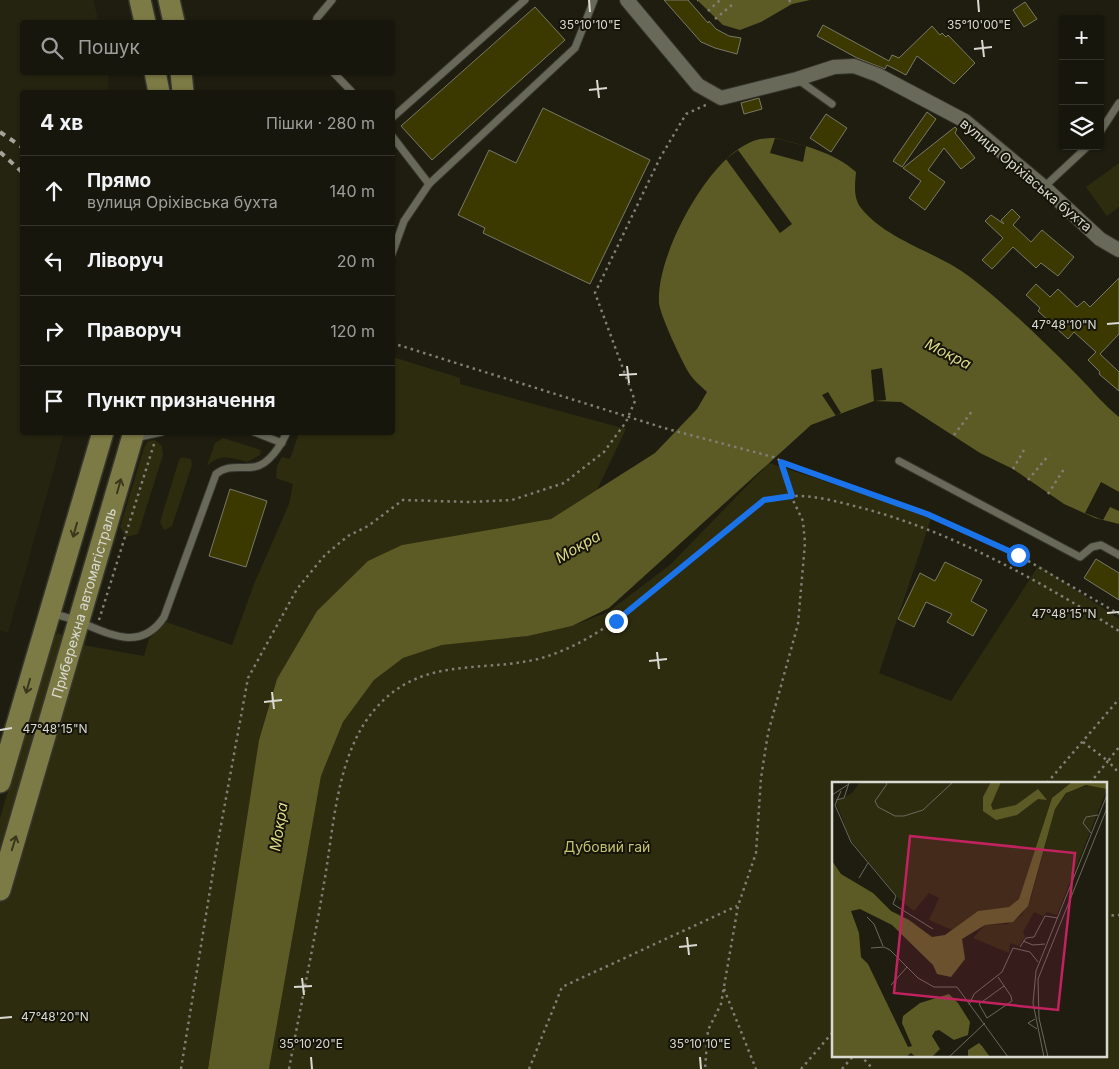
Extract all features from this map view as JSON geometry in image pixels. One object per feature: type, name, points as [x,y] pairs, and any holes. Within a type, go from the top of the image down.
[{"type":"main road","points":[[140,0],[145,20]]},
{"type":"main road","points":[[169,0],[174,20]]},
{"type":"main road","points":[[156,75],[159,90]]},
{"type":"main road","points":[[181,75],[184,90]]},
{"type":"main road","points":[[0,782],[102,435]]},
{"type":"main road","name":"Прибережна автомагістраль","points":[[0,890],[72,643],[88,626],[88,593],[134,436]]},
{"type":"main road","points":[[59,585],[60,594],[65,600],[73,602],[82,599],[88,593]]},
{"type":"main road","points":[[43,634],[56,626],[65,629],[72,636],[72,643]]},
{"type":"street","points":[[627,0],[698,85],[721,98]]},
{"type":"street","name":"вулиця Оріхівська бухта","points":[[721,98],[797,79],[834,67],[854,66],[878,75],[965,121],[1044,187],[1100,239],[1119,250]]},
{"type":"lane","points":[[316,20],[332,0]]},
{"type":"lane","points":[[395,115],[525,0]]},
{"type":"lane","points":[[395,246],[404,221],[429,184],[574,48],[594,0]]},
{"type":"lane","points":[[336,75],[350,90]]},
{"type":"lane","points":[[797,79],[832,104]]},
{"type":"lane","points":[[1104,126],[1119,103]]},
{"type":"lane","points":[[395,140],[429,184]]},
{"type":"lane","points":[[1044,187],[1084,150]]},
{"type":"lane","points":[[262,435],[282,443]]},
{"type":"lane","points":[[49,613],[130,637],[148,633],[160,623],[175,589],[216,474],[232,466],[256,467],[264,463],[282,443],[285,435]]},
{"type":"lane","points":[[899,461],[1080,556],[1092,547],[1100,545],[1119,555]]},
{"type":"path","points":[[708,11],[720,0]]},
{"type":"path","points":[[789,0],[792,4]]},
{"type":"path","points":[[715,19],[733,4]]},
{"type":"path","points":[[181,1069],[215,856],[248,678],[297,589],[325,555],[348,536],[368,526],[402,500],[470,502],[512,500],[564,483],[604,452],[628,417],[635,401],[595,293],[660,158],[686,114],[721,98]]},
{"type":"path","points":[[395,344],[664,428],[777,458],[781,462],[944,521],[1018,555],[1119,614]]},
{"type":"path","points":[[954,435],[973,410]]},
{"type":"path","points":[[88,626],[159,435]]},
{"type":"path","points":[[1013,469],[1024,450]]},
{"type":"path","points":[[1028,480],[1049,455]]},
{"type":"path","points":[[705,1069],[708,1030],[721,1004],[738,906],[756,853],[761,778],[768,732],[798,624],[805,543],[803,521],[792,496],[781,462]]},
{"type":"path","points":[[1048,494],[1064,469]]},
{"type":"path","points":[[289,1069],[343,774],[355,738],[375,709],[394,691],[421,676],[448,669],[537,659],[575,646],[616,621],[764,500],[792,496],[830,499],[887,514],[951,538],[1080,606],[1119,631]]},
{"type":"path","points":[[1048,782],[1119,699]]},
{"type":"path","points":[[1082,742],[1108,761],[1119,773]]},
{"type":"path","points":[[1091,782],[1119,747]]},
{"type":"path","points":[[529,1069],[562,987],[655,946],[738,906]]},
{"type":"path","points":[[1106,916],[1119,915]]},
{"type":"path","points":[[723,989],[756,1069]]},
{"type":"path","points":[[801,1069],[832,1033]]},
{"type":"path","points":[[842,1069],[853,1056]]},
{"type":"path","points":[[861,1056],[873,1069]]},
{"type":"shaded area","points":[[0,0],[93,0],[98,20],[20,20],[20,75],[109,75],[108,90],[20,90],[20,435],[63,435],[8,633],[0,631]]},
{"type":"green space","points":[[1119,163],[1119,207],[1107,216],[1086,187]]},
{"type":"green space","points":[[395,358],[460,378],[460,384],[626,429],[597,490],[551,519],[402,545],[277,679],[259,740],[208,1069],[0,1069],[0,887],[72,643],[144,656],[149,639],[166,622],[232,645],[254,584],[289,504],[293,484],[276,478],[277,466],[282,457],[290,459],[298,435],[395,435]]},
{"type":"green space","points":[[223,438],[261,450],[260,455],[247,462],[231,458],[221,458],[207,466],[215,443]]},
{"type":"green space","points":[[155,440],[162,446],[163,455],[138,534],[126,537],[120,527],[144,448],[148,441]]},
{"type":"green space","points":[[182,457],[191,459],[192,465],[172,526],[164,530],[160,522],[179,460]]},
{"type":"green space","name":"Дубовий гай","points":[[769,463],[909,509],[931,519],[879,673],[951,701],[1039,565],[1119,619],[1119,1069],[269,1069],[321,776],[343,722],[374,680],[403,658],[442,645],[528,636],[572,626],[608,612],[671,564]]},
{"type":"green space","points":[[58,633],[62,635],[63,639],[0,849],[0,818],[55,636]]},
{"type":"water","points":[[697,0],[810,0],[792,4],[761,22],[740,30],[723,25]]},
{"type":"water","name":"Мокра","points":[[775,138],[828,154],[856,172],[855,191],[858,204],[872,220],[899,238],[957,268],[984,288],[1039,338],[1119,417],[1119,524],[1095,518],[1064,504],[1013,469],[980,453],[901,402],[874,401],[811,425],[609,608],[572,626],[528,636],[442,645],[403,658],[374,680],[343,722],[321,776],[269,1069],[208,1069],[259,740],[277,679],[317,611],[368,561],[402,545],[551,519],[655,453],[697,409],[707,392],[693,378],[686,367],[660,309],[660,284],[665,262],[686,215],[714,172],[729,156],[752,141]]},
{"type":"pier","points":[[775,138],[806,146],[803,162],[770,153]]},
{"type":"pier","points":[[738,150],[792,224],[780,233],[726,159]]},
{"type":"pier","points":[[882,368],[886,400],[874,401],[871,370]]},
{"type":"pier","points":[[828,392],[841,413],[836,416],[822,395]]},
{"type":"pier","points":[[1101,482],[1119,492],[1119,511],[1110,507],[1103,520],[1085,513]]},
{"type":"building","points":[[664,0],[688,0],[708,23],[709,21],[716,29],[729,36],[741,38],[737,54],[701,42]]},
{"type":"building","points":[[1025,2],[1037,19],[1024,27],[1013,10]]},
{"type":"building","points":[[535,7],[565,40],[432,160],[401,126]]},
{"type":"building","points":[[823,25],[889,61],[892,55],[899,58],[932,26],[940,35],[942,33],[946,37],[948,35],[975,63],[954,84],[917,56],[906,75],[887,65],[885,69],[857,58],[817,36]]},
{"type":"building","points":[[759,98],[762,109],[744,114],[741,103]]},
{"type":"building","points":[[543,108],[650,160],[590,284],[483,233],[485,228],[458,215],[489,150],[516,163]]},
{"type":"building","points":[[927,112],[936,119],[902,167],[893,161]]},
{"type":"building","points":[[826,114],[847,128],[831,152],[810,138]]},
{"type":"building","points":[[955,127],[957,129],[955,133],[975,158],[961,169],[944,148],[928,170],[945,182],[925,210],[909,198],[921,181],[903,168]]},
{"type":"building","points":[[1012,209],[1020,217],[1013,225],[1031,242],[1042,230],[1074,257],[1058,276],[1041,263],[1036,268],[1013,247],[992,269],[982,260],[1003,238],[985,221],[991,215],[1004,224],[1001,220]]},
{"type":"building","points":[[1119,278],[1119,334],[1100,354],[1119,372],[1119,391],[1099,374],[1100,372],[1088,360],[1096,352],[1074,332],[1068,339],[1038,311],[1040,308],[1026,295],[1036,284],[1050,297],[1058,289],[1077,307],[1084,301],[1090,307]]},
{"type":"building","points":[[230,489],[267,501],[246,567],[209,556]]},
{"type":"building","points":[[1096,559],[1119,573],[1119,600],[1084,578]]},
{"type":"building","points":[[945,562],[982,580],[971,601],[987,610],[973,636],[947,622],[952,614],[926,602],[914,627],[898,619],[920,573],[935,581]]},
{"type":"railway","points":[[0,132],[20,146]]},
{"type":"railway","points":[[0,152],[20,170]]},
{"type":"route","points":[[616,621],[764,500],[792,496],[781,462],[927,514],[1018,555]]}]
